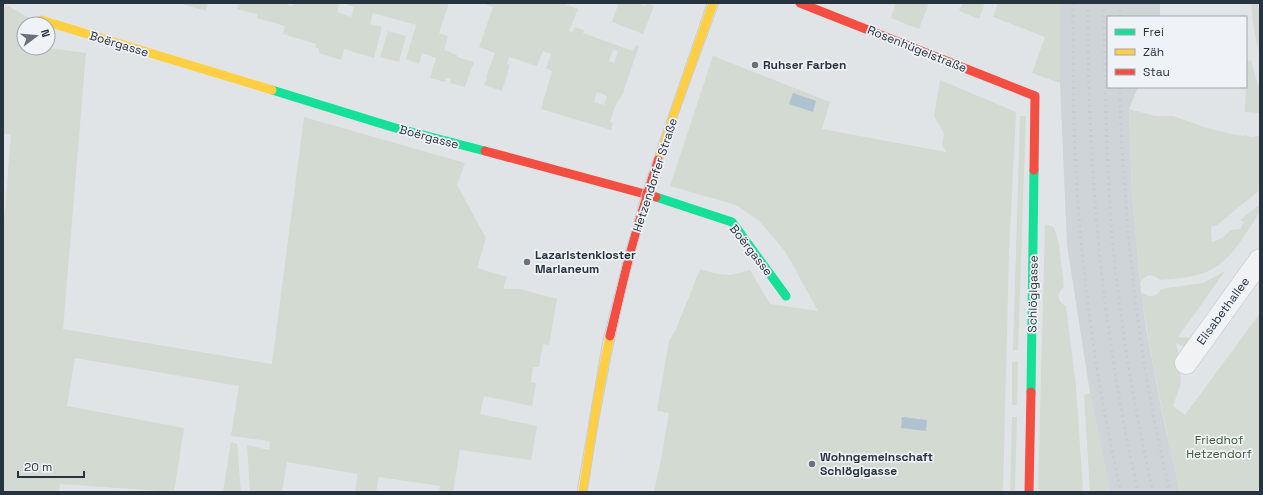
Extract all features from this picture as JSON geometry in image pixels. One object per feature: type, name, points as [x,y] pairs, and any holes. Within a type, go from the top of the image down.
[{"type":"street","name":"Hetzendorfer Straße","points":[[583,492],[594,417],[617,305],[632,248],[647,194],[713,3]]},
{"type":"street","name":"Rosenhügelstraße","points":[[800,3],[1035,96]]},
{"type":"street","name":"Boërgasse","points":[[56,25],[392,127],[647,194],[732,222],[786,296]]},
{"type":"street","name":"Schlöglgasse","points":[[1029,492],[1035,96]]},
{"type":"street","name":"Elisabethallee","points":[[1186,363],[1260,260]]},
{"type":"shaded area","points":[[1060,3],[1160,3],[1160,16],[1107,16],[1107,88],[1138,88],[1129,109],[1132,194],[1140,283],[1146,328],[1162,412],[1180,492],[1110,492],[1090,393],[1067,245],[1060,83]]},
{"type":"green space","points":[[3,3],[26,16],[16,16],[16,56],[56,56],[56,49],[86,53],[63,329],[272,364],[304,117],[465,163],[457,185],[486,238],[477,268],[507,277],[503,289],[520,289],[557,299],[549,345],[543,344],[539,367],[533,367],[531,382],[536,383],[532,406],[484,396],[480,414],[537,426],[531,460],[460,450],[453,492],[439,492],[440,486],[379,477],[376,492],[355,492],[358,474],[287,462],[282,492],[250,492],[247,445],[269,450],[270,441],[231,436],[239,386],[75,358],[67,406],[184,428],[174,492],[60,484],[59,492],[3,492],[3,233],[11,135],[3,133]]},
{"type":"green space","points":[[178,3],[208,3],[206,11]]},
{"type":"green space","points":[[238,3],[283,3],[292,6],[293,3],[340,3],[337,12],[351,17],[354,7],[343,3],[449,3],[439,33],[448,36],[444,50],[457,55],[457,57],[474,62],[465,87],[450,83],[451,79],[446,78],[445,82],[430,78],[436,58],[422,53],[419,64],[406,59],[416,25],[373,13],[370,24],[382,27],[374,58],[344,49],[341,60],[319,53],[319,49],[315,47],[316,44],[283,34],[285,26],[257,18],[257,14],[237,9]]},
{"type":"green space","points":[[482,3],[562,3],[578,9],[569,31],[573,32],[575,27],[584,30],[583,33],[633,51],[636,45],[639,46],[623,93],[615,106],[610,122],[613,123],[611,130],[541,109],[552,71],[545,68],[551,54],[543,51],[537,66],[509,57],[507,64],[510,65],[502,91],[484,85],[495,53],[479,47],[493,7]],"holes":[[[613,50],[618,51],[614,63],[609,61]],[[597,92],[607,96],[604,105],[594,102]]]},
{"type":"green space","points":[[614,3],[637,3],[646,6],[647,3],[654,6],[643,34],[612,22],[618,5]]},
{"type":"green space","points":[[896,3],[929,3],[919,29],[891,18]]},
{"type":"green space","points":[[962,3],[985,3],[979,19],[959,11]]},
{"type":"green space","points":[[998,3],[1060,3],[1060,83],[1032,73],[1045,37],[993,17]]},
{"type":"green space","points":[[1251,3],[1258,3],[1260,17],[1260,56],[1254,30]]},
{"type":"green space","points":[[388,31],[406,36],[399,62],[380,57]]},
{"type":"green space","points":[[713,56],[830,102],[822,129],[946,152],[942,144],[944,134],[934,116],[940,80],[1016,112],[1009,252],[1003,492],[654,492],[669,413],[657,411],[669,341],[676,329],[700,269],[717,274],[731,275],[750,270],[770,304],[818,311],[785,251],[759,221],[736,205],[670,186]]},
{"type":"green space","points":[[1251,60],[1260,92],[1260,113],[1245,112],[1247,62]]},
{"type":"green space","points":[[1129,109],[1156,116],[1173,116],[1207,128],[1231,134],[1253,137],[1260,135],[1260,190],[1217,225],[1211,227],[1212,242],[1222,238],[1231,230],[1240,229],[1244,222],[1240,220],[1260,204],[1260,212],[1235,249],[1219,265],[1210,270],[1190,276],[1160,280],[1155,276],[1147,276],[1140,283],[1132,194]]},
{"type":"green space","points":[[1020,116],[1026,116],[1018,350],[1013,350]]},
{"type":"green space","points":[[1045,224],[1054,227],[1059,245],[1064,287],[1061,289],[1059,300],[1066,306],[1076,386],[1083,492],[1038,492]]},
{"type":"green space","name":"Friedhof Hetzendorf","points":[[1225,271],[1178,337],[1191,338],[1184,347],[1176,343],[1179,357],[1181,383],[1173,406],[1185,415],[1260,313],[1260,492],[1180,492],[1149,342],[1141,292],[1152,296],[1157,294],[1161,289],[1203,283]]},
{"type":"green space","points":[[1018,361],[1017,405],[1012,405],[1012,362]]},
{"type":"green space","points":[[1090,393],[1110,492],[1090,492],[1084,395]]},
{"type":"green space","points":[[1012,417],[1017,417],[1015,492],[1010,492]]},
{"type":"green space","points":[[231,442],[237,444],[241,492],[223,492]]},
{"type":"water","points":[[793,93],[816,101],[813,112],[789,104]]},
{"type":"water","points":[[902,417],[927,420],[926,431],[901,428]]},
{"type":"tram line","points":[[577,492],[603,340],[624,258],[642,193],[707,3]]},
{"type":"tram line","points":[[587,492],[613,346],[639,239],[665,152],[719,3]]},
{"type":"railway","points":[[1073,3],[1075,151],[1082,253],[1098,373],[1112,453],[1121,492]]},
{"type":"railway","points":[[1088,3],[1090,126],[1099,249],[1115,371],[1125,432],[1138,492]]},
{"type":"railway","points":[[1104,3],[1107,149],[1112,236],[1128,365],[1153,492]]},
{"type":"railway","points":[[1120,3],[1120,16]]},
{"type":"railway","points":[[1120,88],[1123,162],[1131,264],[1147,379],[1161,454],[1170,492]]},
{"type":"traffic: fast","points":[[272,90],[392,127],[485,151]]},
{"type":"traffic: fast","points":[[1031,392],[1034,170]]},
{"type":"traffic: fast","points":[[656,197],[732,222],[786,296]]},
{"type":"traffic: slow","points":[[658,160],[713,3]]},
{"type":"traffic: slow","points":[[56,25],[272,90]]},
{"type":"traffic: slow","points":[[583,492],[598,396],[610,336]]},
{"type":"traffic: jam","points":[[800,3],[1035,96],[1034,170]]},
{"type":"traffic: jam","points":[[485,151],[656,197]]},
{"type":"traffic: jam","points":[[610,336],[631,249],[658,160]]},
{"type":"traffic: jam","points":[[1029,492],[1031,392]]},
{"type":"place","name":"Ruhser Farben","points":[[755,65]]},
{"type":"place","name":"Lazaristenkloster Marianeum","points":[[527,262]]},
{"type":"place","name":"Wohngemeinschaft Schlöglgasse","points":[[812,464]]}]
